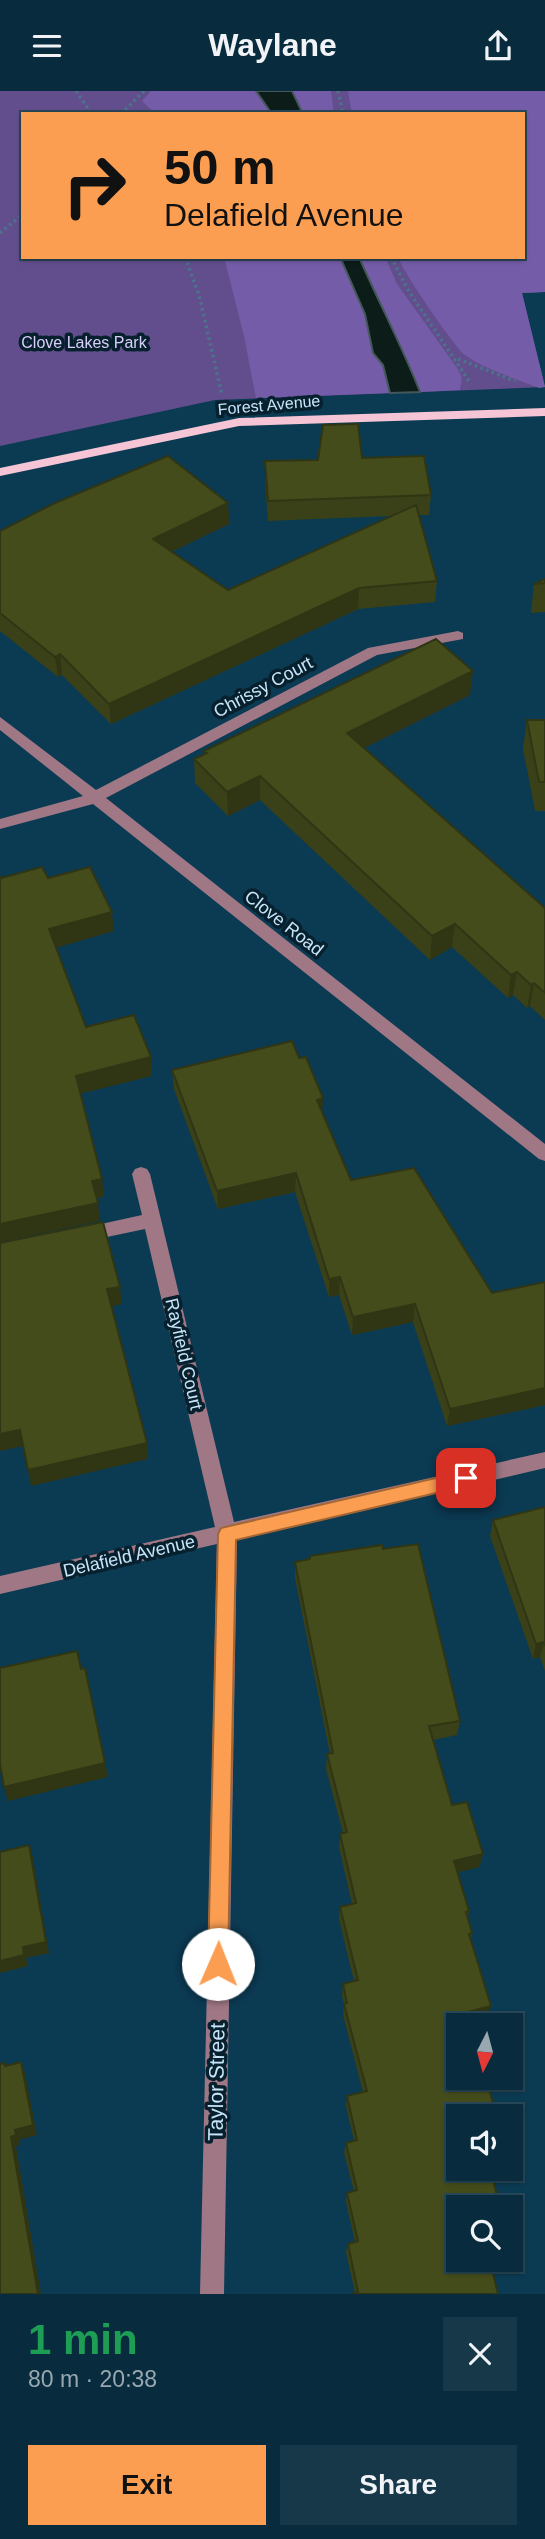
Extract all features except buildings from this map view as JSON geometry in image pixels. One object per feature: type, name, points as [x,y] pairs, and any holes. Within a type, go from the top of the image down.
[{"type":"main road","name":"Forest Avenue","points":[[0,472],[239,422],[545,412]]},
{"type":"street","name":"Chrissy Court","points":[[0,824],[94,798],[373,651],[458,636]]},
{"type":"street","name":"Clove Road","points":[[0,722],[545,1154]]},
{"type":"street","name":"Rayfield Court","points":[[141,1174],[227,1534]]},
{"type":"street","points":[[63,1239],[152,1220]]},
{"type":"street","name":"Delafield Avenue","points":[[0,1585],[545,1460]]},
{"type":"street","name":"Taylor Street","points":[[212,2294],[227,1534]]},
{"type":"path","points":[[76,91],[91,112]]},
{"type":"path","points":[[123,112],[144,91]]},
{"type":"path","points":[[338,91],[343,112]]},
{"type":"path","points":[[0,233],[21,216]]},
{"type":"path","points":[[186,259],[199,295],[223,402]]},
{"type":"path","points":[[392,259],[411,295],[457,358],[475,392]]},
{"type":"path","points":[[457,358],[518,382]]},
{"type":"green space","name":"Clove Lakes Park","points":[[0,91],[545,91],[545,292],[522,293],[545,387],[215,400],[0,446]]},
{"type":"shaded area","points":[[151,91],[256,91],[271,112],[154,112],[142,101]]},
{"type":"shaded area","points":[[256,91],[292,91],[302,112],[271,112]]},
{"type":"shaded area","points":[[292,91],[331,91],[334,112],[302,112]]},
{"type":"shaded area","points":[[348,91],[545,91],[545,292],[522,293],[545,387],[539,388],[501,373],[465,355],[429,308],[399,259],[525,259],[525,112],[352,112]]},
{"type":"shaded area","points":[[225,259],[341,259],[365,314],[373,353],[383,365],[390,393],[256,398]]},
{"type":"shaded area","points":[[341,259],[360,259],[420,392],[390,393],[383,365],[373,353],[365,314]]},
{"type":"shaded area","points":[[360,259],[386,259],[397,284],[457,368],[462,378],[460,390],[420,392]]},
{"type":"route","points":[[218,1964],[227,1534],[466,1478]]}]
